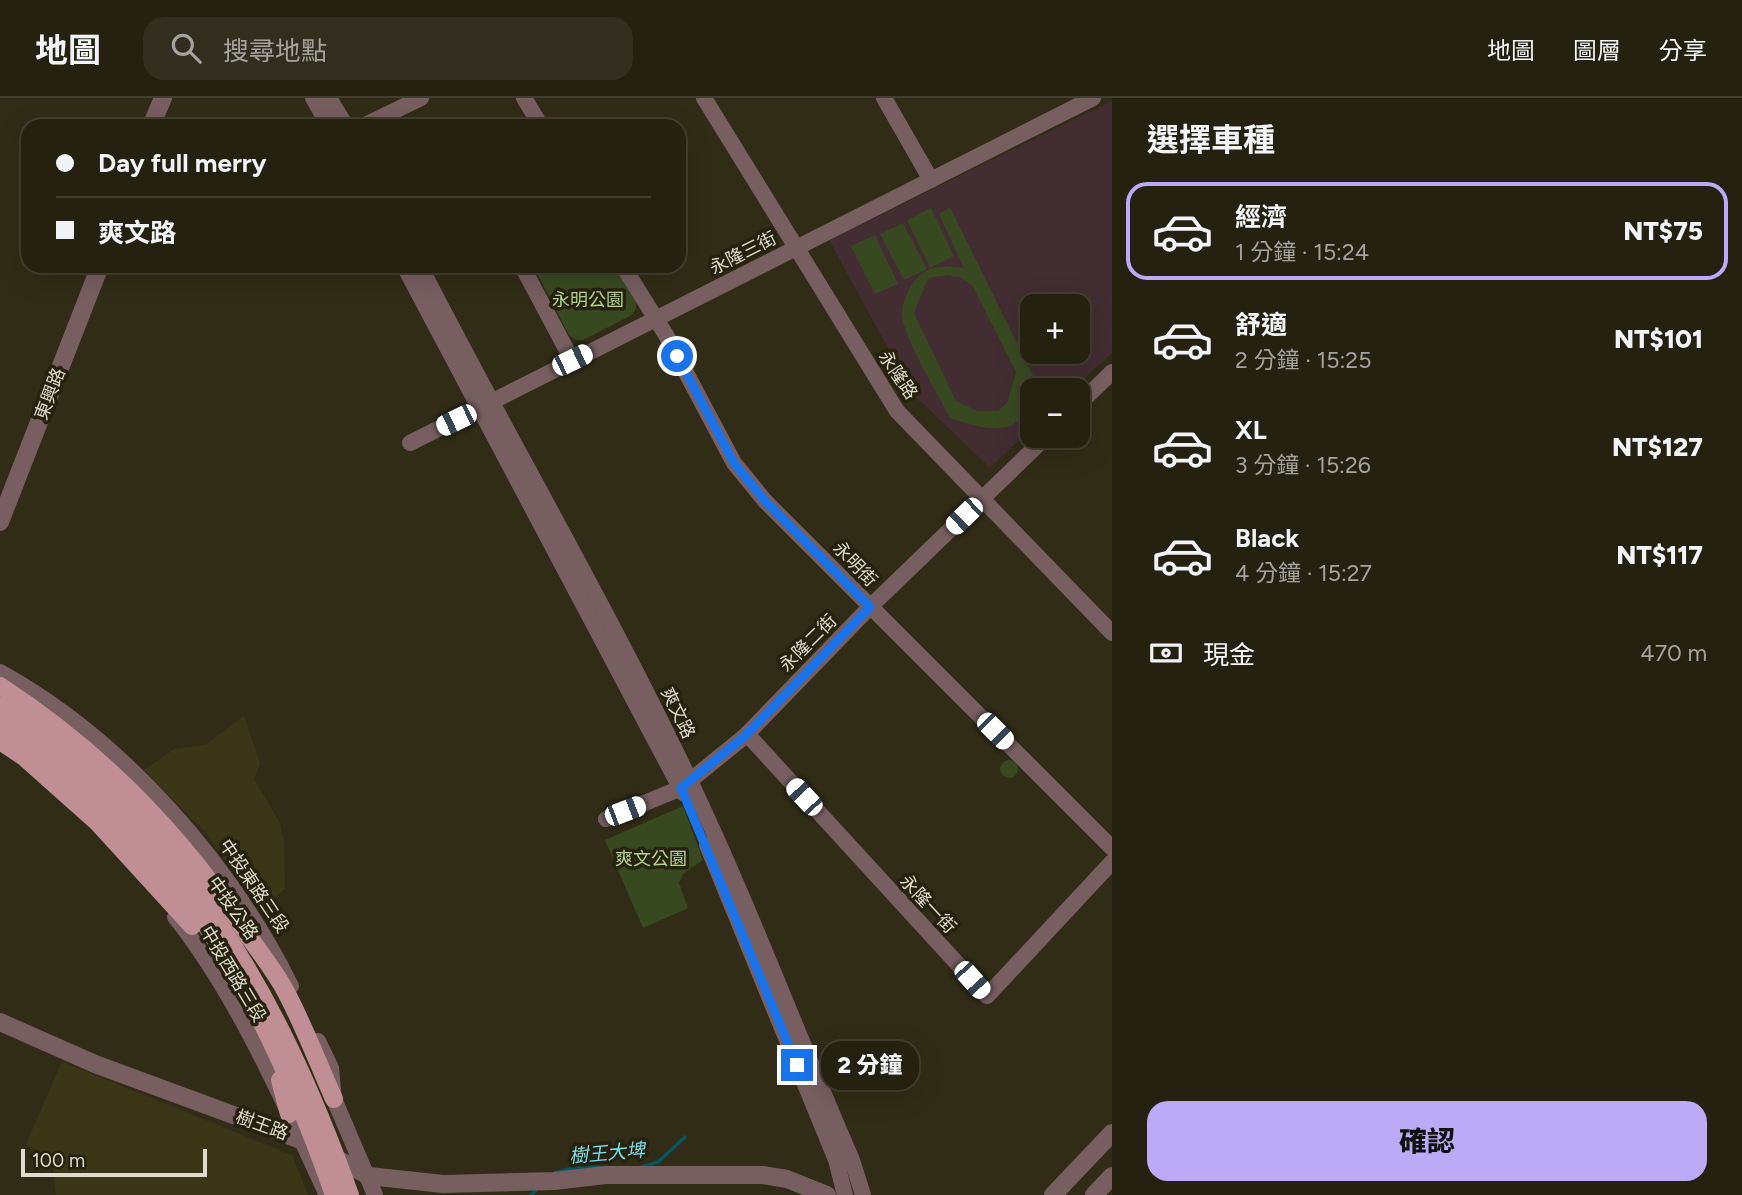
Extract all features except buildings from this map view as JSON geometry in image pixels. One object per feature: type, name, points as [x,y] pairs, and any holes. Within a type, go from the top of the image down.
[{"type":"main road","points":[[0,686],[82,746],[128,787],[191,856],[285,990],[334,1099]]},
{"type":"main road","name":"中投公路","points":[[0,706],[77,762],[162,848],[211,909],[253,974],[282,1027],[322,1117],[350,1195]]},
{"type":"main road","name":"中投公路","points":[[0,723],[34,743],[148,852],[194,909],[274,1045],[308,1120],[334,1195]]},
{"type":"main road","points":[[0,741],[24,757],[97,822],[183,913],[210,951],[268,1049],[289,1114]]},
{"type":"street","points":[[154,119],[163,98]]},
{"type":"street","points":[[313,98],[325,119]]},
{"type":"street","points":[[329,98],[342,119]]},
{"type":"street","points":[[378,119],[421,98]]},
{"type":"street","points":[[524,98],[537,119]]},
{"type":"street","name":"永隆路","points":[[704,98],[897,411],[1112,633]]},
{"type":"street","points":[[884,98],[931,180]]},
{"type":"street","name":"永隆三街","points":[[410,443],[1093,98]]},
{"type":"street","name":"東興路","points":[[0,522],[97,273]]},
{"type":"street","name":"爽文路","points":[[408,273],[625,650],[852,1160],[863,1195]]},
{"type":"street","name":"爽文路","points":[[423,273],[485,406]]},
{"type":"street","points":[[526,273],[572,360]]},
{"type":"street","name":"永明街","points":[[627,273],[666,335],[734,463],[765,501],[1112,848]]},
{"type":"street","points":[[1090,393],[1112,372]]},
{"type":"street","name":"永隆二街","points":[[606,819],[686,785],[747,734],[870,607],[1034,448]]},
{"type":"street","name":"中投東路三段","points":[[0,672],[107,748],[201,842],[271,946],[331,1068],[334,1099],[375,1195]]},
{"type":"street","name":"永隆一街","points":[[747,734],[987,996],[1112,862]]},
{"type":"street","name":"中投西路三段","points":[[0,749],[119,848],[199,947],[289,1114],[327,1195]]},
{"type":"street","name":"爽文路","points":[[686,785],[836,1160],[845,1195]]},
{"type":"street","name":"樹王路","points":[[0,1022],[96,1063],[301,1140],[369,1176],[443,1184],[554,1181],[605,1174],[762,1175],[809,1191]]},
{"type":"street","points":[[1053,1195],[1112,1133]]},
{"type":"street","points":[[1094,1195],[1112,1176]]},
{"type":"street","points":[[809,1191],[827,1195]]},
{"type":"shaded area","points":[[1112,101],[1112,353],[1085,378],[1020,378],[1020,439],[990,468],[913,394],[829,240]]},
{"type":"shaded area","points":[[244,716],[260,763],[254,779],[280,823],[284,843],[285,888],[262,910],[206,833],[144,770],[174,749],[205,745]]},
{"type":"shaded area","points":[[62,1062],[292,1155],[308,1195],[56,1195],[52,1158],[26,1144]]},
{"type":"green space","points":[[950,207],[1020,349],[1020,364],[1027,364],[1034,378],[1020,378],[1020,417],[1007,427],[971,425],[950,418],[904,325],[904,301],[920,275],[938,267],[964,268],[939,214]],"holes":[[[949,275],[972,285],[1016,372],[1007,403],[998,411],[977,411],[956,401],[914,313],[928,278]]]},
{"type":"green space","points":[[931,208],[954,256],[930,268],[907,220]]},
{"type":"green space","points":[[903,223],[927,269],[904,280],[880,234]]},
{"type":"green space","points":[[875,235],[898,284],[875,294],[851,246]]},
{"type":"green space","name":"永明公園","points":[[537,273],[619,273],[636,301],[636,309],[632,315],[583,340],[576,340],[569,335]]},
{"type":"green space","points":[[1009,760],[1015,763],[1018,769],[1015,775],[1009,778],[1003,775],[1000,769],[1003,763]]},
{"type":"green space","name":"爽文公園","points":[[683,806],[703,860],[683,874],[679,883],[688,908],[643,928],[605,840]]},
{"type":"waterway","name":"樹王大埤","points":[[642,1167],[658,1162],[685,1137]]},
{"type":"waterway","name":"樹王大埤","points":[[555,1173],[572,1168],[599,1167]]},
{"type":"waterway","name":"樹王大埤","points":[[531,1195],[539,1187]]},
{"type":"route","points":[[677,356],[734,463],[765,501],[870,607],[745,736],[681,788],[797,1065]]}]
